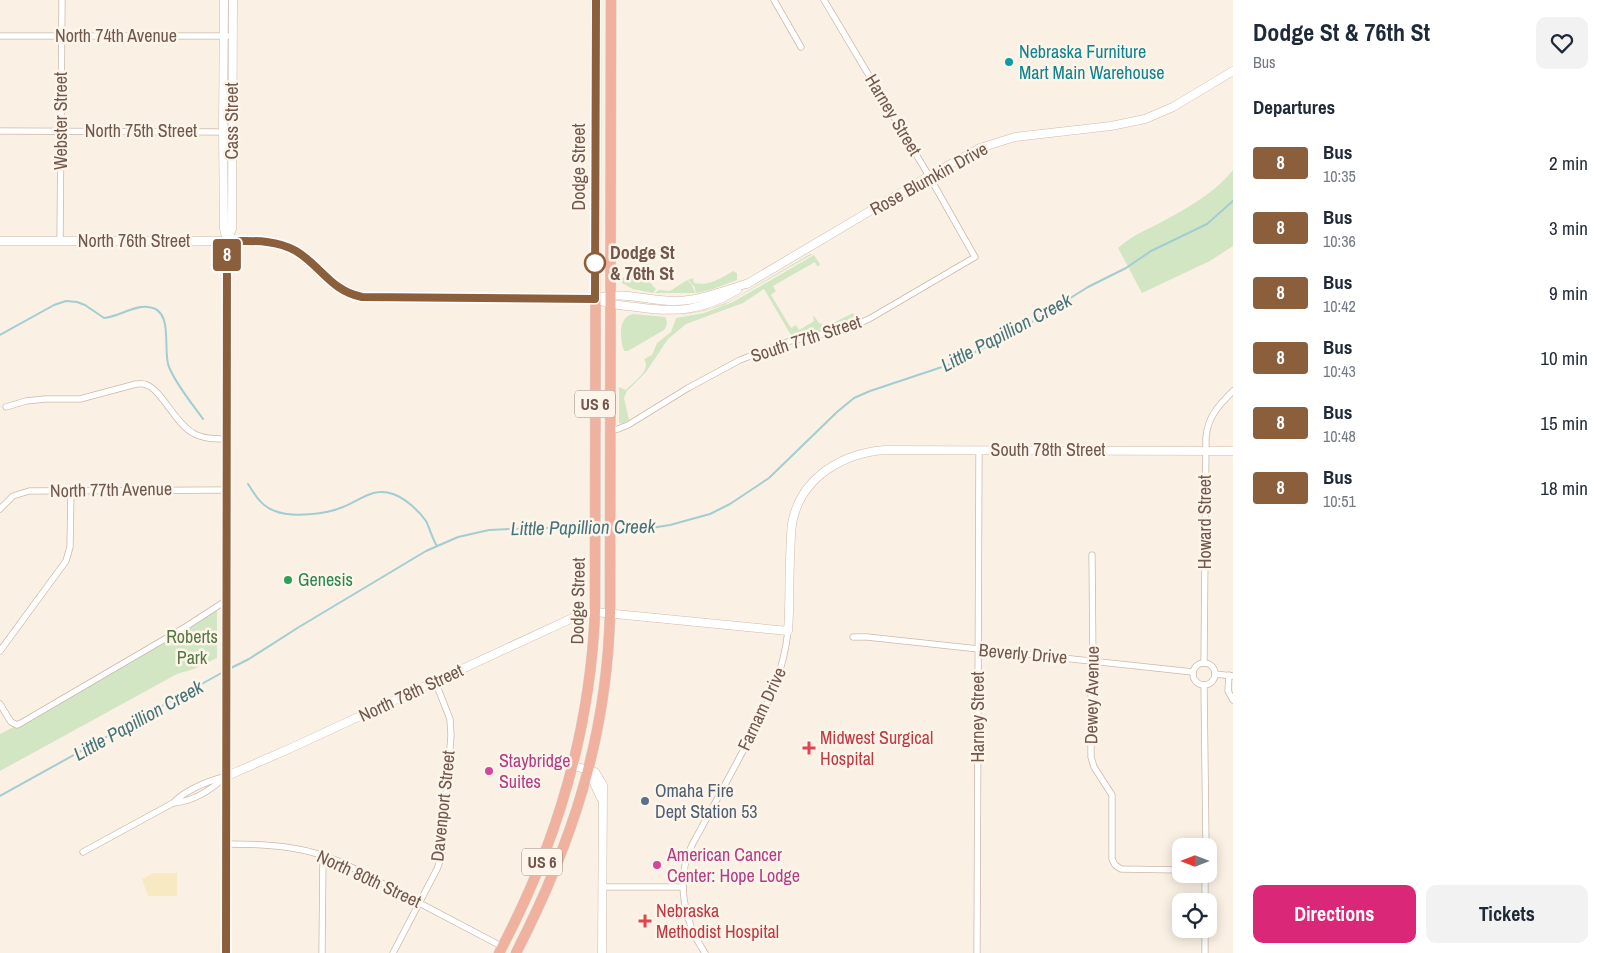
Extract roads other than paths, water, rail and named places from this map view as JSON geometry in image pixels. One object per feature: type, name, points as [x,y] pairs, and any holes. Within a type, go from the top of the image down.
[{"type":"highway","name":"Dodge Street","points":[[574,766],[590,684],[595,612],[596,0]]},
{"type":"highway","name":"Dodge Street","points":[[588,770],[604,695],[610,614],[611,0]]},
{"type":"highway","name":"US 6","points":[[501,950],[544,859],[574,766]]},
{"type":"highway","name":"US 6","points":[[516,953],[559,861],[574,820],[588,770]]},
{"type":"main road","name":"Cass Street","points":[[224,0],[222,132],[224,229],[227,241],[228,490],[226,953]]},
{"type":"main road","name":"Cass Street","points":[[227,241],[232,229],[233,0]]},
{"type":"main road","name":"Rose Blumkin Drive","points":[[611,299],[681,301],[709,296],[749,283],[965,155],[1004,140],[1033,134],[1117,125],[1155,115],[1173,107],[1233,71]]},
{"type":"main road","name":"North 76th Street","points":[[0,242],[262,241],[285,246],[302,256],[337,287],[362,297],[611,299]]},
{"type":"main road","name":"South 78th Street","points":[[863,452],[885,450],[1233,451]]},
{"type":"main road","name":"Farnam Drive","points":[[788,631],[791,536],[795,512],[808,489],[826,470],[843,459],[863,452]]},
{"type":"main road","points":[[595,612],[788,631]]},
{"type":"main road","name":"North 78th Street","points":[[227,776],[566,620],[595,612]]},
{"type":"main road","points":[[574,766],[588,770],[598,789],[603,805],[602,953]]},
{"type":"street","name":"Webster Street","points":[[60,241],[62,0]]},
{"type":"street","points":[[774,0],[801,47]]},
{"type":"street","name":"Harney Street","points":[[824,0],[975,257]]},
{"type":"street","name":"North 74th Avenue","points":[[0,36],[233,36]]},
{"type":"street","name":"North 75th Street","points":[[0,131],[222,132]]},
{"type":"street","name":"South 77th Street","points":[[610,430],[628,425],[688,388],[740,360],[790,341],[816,336],[869,319],[975,257]]},
{"type":"street","points":[[6,407],[26,401],[80,399],[136,384],[143,384],[149,385],[154,390],[176,418],[192,433],[207,438],[227,439]]},
{"type":"street","name":"Howard Street","points":[[1204,662],[1206,431],[1216,408],[1233,390]]},
{"type":"street","name":"Harney Street","points":[[977,953],[979,450]]},
{"type":"street","points":[[0,651],[66,561],[70,547],[71,490]]},
{"type":"street","name":"North 77th Avenue","points":[[0,508],[13,496],[22,493],[71,490],[228,490]]},
{"type":"street","name":"Dewey Avenue","points":[[1092,555],[1091,758],[1112,795],[1112,859],[1115,865],[1125,870],[1172,870]]},
{"type":"street","points":[[0,704],[11,722],[17,725],[194,622],[227,600]]},
{"type":"street","name":"Farnam Drive","points":[[704,953],[693,932],[688,917],[683,887],[685,866],[689,851],[777,684],[784,660],[788,631]]},
{"type":"street","name":"Beverly Drive","points":[[853,637],[1092,660],[1194,672]]},
{"type":"street","points":[[1204,662],[1211,665],[1215,674],[1210,683],[1204,684],[1197,682],[1194,672],[1196,666],[1204,662]]},
{"type":"street","points":[[1215,674],[1231,676],[1228,691],[1233,700]]},
{"type":"street","name":"Davenport Street","points":[[393,953],[441,859],[449,762],[450,719],[435,681]]},
{"type":"street","points":[[1204,684],[1206,838]]},
{"type":"street","points":[[83,852],[173,803],[186,793],[213,780],[227,776]]},
{"type":"street","name":"North 80th Street","points":[[226,844],[280,845],[322,855],[344,863],[420,903],[501,950]]},
{"type":"street","points":[[322,855],[322,953]]},
{"type":"street","points":[[603,887],[683,887]]},
{"type":"street","points":[[1204,953],[1205,938]]},
{"type":"waterway","name":"Little Papillion Creek","points":[[615,529],[651,528],[670,525],[710,514],[730,504],[769,478],[854,398],[948,365],[998,341],[1088,287],[1126,268],[1151,251],[1207,224],[1233,201]]},
{"type":"waterway","points":[[0,335],[54,305],[66,301],[85,305],[104,318],[137,308],[148,307],[156,309],[162,315],[165,323],[169,367],[180,387],[203,419]]},
{"type":"waterway","points":[[248,484],[266,507],[291,514],[328,512],[373,493],[386,492],[393,494],[407,502],[423,517],[437,546]]},
{"type":"waterway","name":"Little Papillion Creek","points":[[229,669],[249,659],[426,551],[458,537],[489,530],[592,528]]},
{"type":"waterway","name":"Little Papillion Creek","points":[[0,796],[225,671]]},
{"type":"place","name":"Nebraska Furniture Mart Main Warehouse","points":[[1009,62]]},
{"type":"place","name":"Dodge St & 76th St","points":[[595,263]]},
{"type":"place","name":"Genesis","points":[[288,580]]},
{"type":"place","name":"Midwest Surgical Hospital","points":[[809,748]]},
{"type":"place","name":"Staybridge Suites","points":[[489,771]]},
{"type":"place","name":"Omaha Fire Dept Station 53","points":[[645,801]]},
{"type":"place","name":"American Cancer Center: Hope Lodge","points":[[657,865]]},
{"type":"place","name":"Nebraska Methodist Hospital","points":[[645,921]]},
{"type":"park label","name":"Roberts Park","points":[[192,648]]}]
